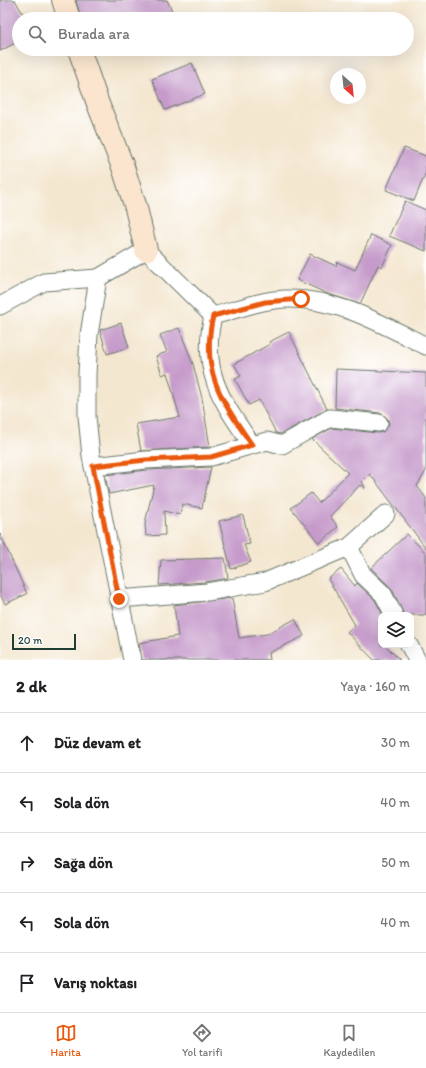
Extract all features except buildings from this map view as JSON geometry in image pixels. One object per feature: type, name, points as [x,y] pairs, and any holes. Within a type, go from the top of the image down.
[{"type":"street","points":[[63,0],[67,12]]},
{"type":"street","points":[[81,56],[98,104],[123,167],[136,208],[146,250],[213,316]]},
{"type":"street","points":[[0,306],[44,282],[98,278],[146,250]]},
{"type":"street","points":[[98,278],[89,335],[87,416],[93,466],[132,660]]},
{"type":"street","points":[[213,316],[277,300],[301,299],[319,301],[360,315],[426,346]]},
{"type":"street","points":[[213,316],[209,333],[208,350],[213,379],[229,411],[252,445]]},
{"type":"street","points":[[93,466],[146,460],[211,457],[267,441],[282,445],[330,418],[379,423]]},
{"type":"street","points":[[119,599],[207,592],[265,582],[349,547],[386,514]]},
{"type":"street","points":[[349,547],[363,575],[383,594],[392,612]]},
{"type":"route","points":[[119,599],[108,549],[93,466],[146,460],[211,457],[252,445],[229,411],[213,379],[208,350],[209,333],[213,316],[265,302],[284,299],[301,299]]}]
